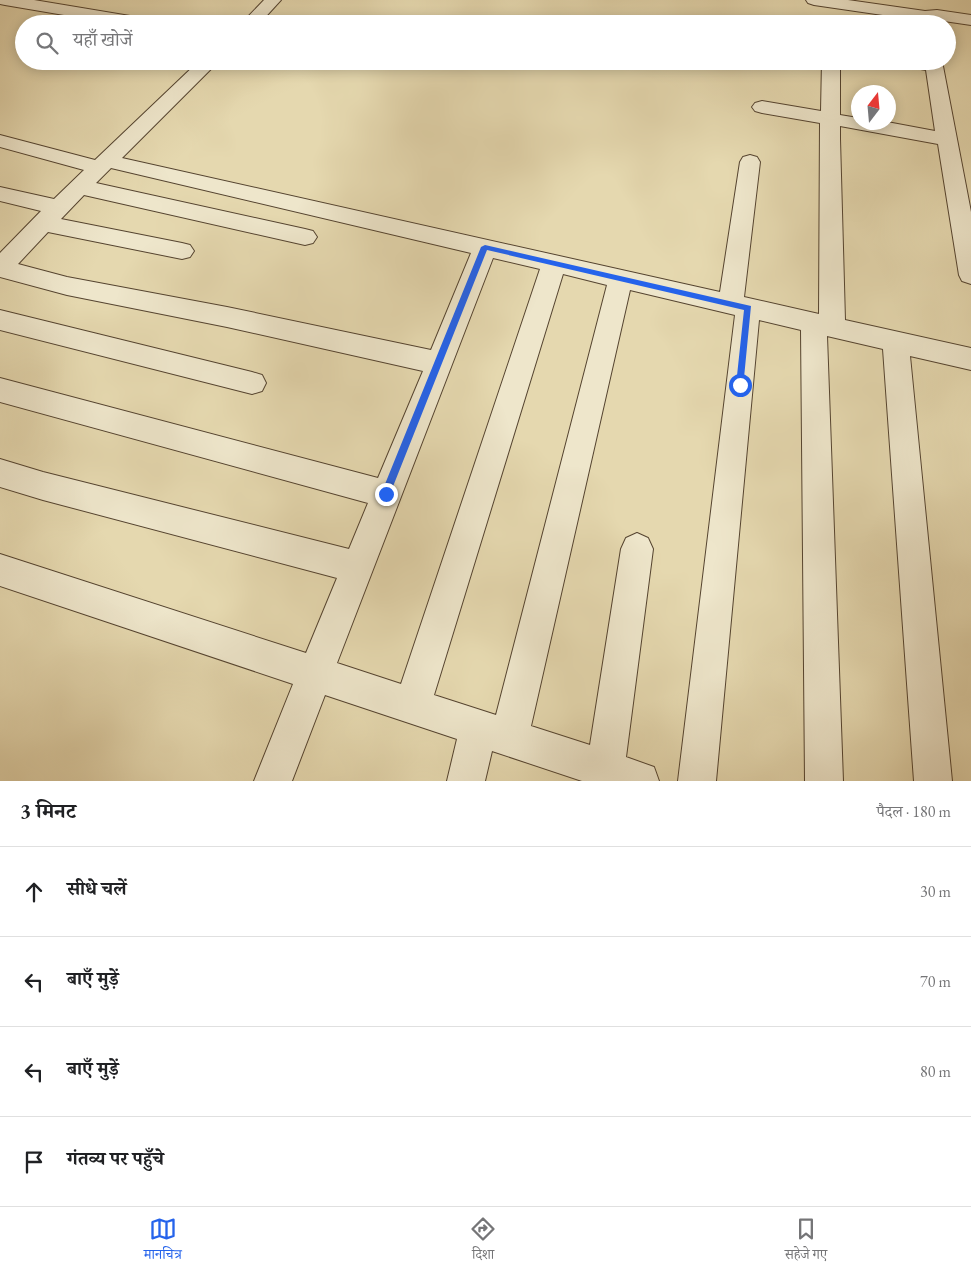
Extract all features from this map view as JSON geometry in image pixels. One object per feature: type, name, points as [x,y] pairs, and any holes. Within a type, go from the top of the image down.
[{"type":"street","points":[[5,0],[94,15]]},
{"type":"street","points":[[258,15],[273,0]]},
{"type":"street","points":[[814,0],[898,15]]},
{"type":"street","points":[[956,18],[971,20]]},
{"type":"street","points":[[201,70],[0,268],[67,286],[228,317],[438,363]]},
{"type":"street","points":[[824,781],[823,325],[832,70]]},
{"type":"street","points":[[934,70],[971,275]]},
{"type":"street","points":[[762,107],[947,139]]},
{"type":"street","points":[[0,140],[485,247],[620,280],[971,359]]},
{"type":"street","points":[[698,781],[740,306],[750,162]]},
{"type":"street","points":[[81,187],[305,237]]},
{"type":"street","points":[[0,194],[51,216],[182,251]]},
{"type":"street","points":[[273,781],[485,247]]},
{"type":"street","points":[[412,707],[554,264]]},
{"type":"street","points":[[466,781],[494,733],[620,280]]},
{"type":"street","points":[[0,320],[252,383]]},
{"type":"street","points":[[896,342],[933,781]]},
{"type":"street","points":[[0,390],[386,494]]},
{"type":"street","points":[[0,473],[43,486],[357,567]]},
{"type":"street","points":[[605,770],[637,549]]},
{"type":"street","points":[[0,570],[640,781]]},
{"type":"route","points":[[386,494],[485,247],[620,280],[748,308],[740,385]]}]
